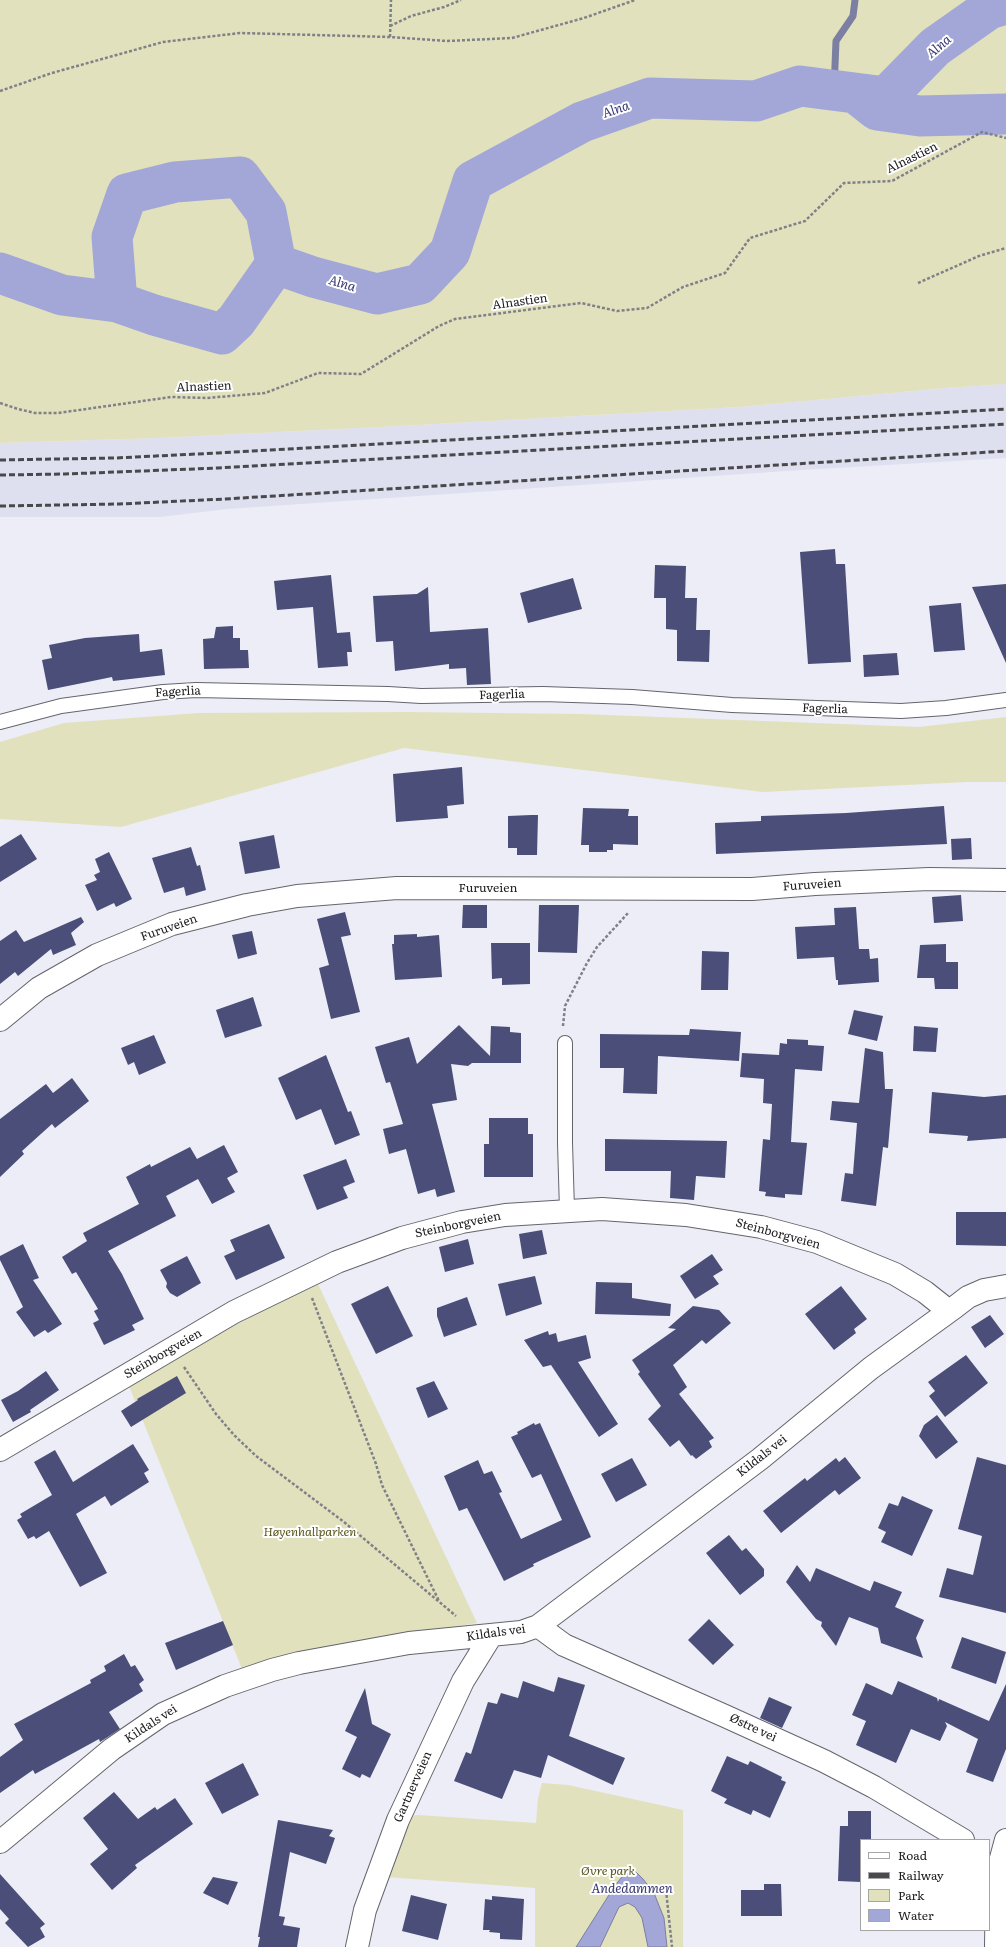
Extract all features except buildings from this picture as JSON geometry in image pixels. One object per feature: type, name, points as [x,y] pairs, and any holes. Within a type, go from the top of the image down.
[{"type":"street","name":"Furuveien","points":[[0,1020],[39,988],[97,955],[172,924],[247,905],[297,896],[397,888],[752,890],[815,884],[929,879],[1006,880]]},
{"type":"street","name":"Steinborgveien","points":[[0,1450],[234,1312],[337,1262],[381,1245],[439,1228],[505,1215],[602,1209],[686,1215],[761,1227],[817,1242],[895,1274],[925,1292],[949,1311]]},
{"type":"street","name":"Kildals vei","points":[[0,1842],[112,1749],[162,1714],[224,1686],[272,1670],[409,1643],[491,1636],[521,1632],[538,1626],[732,1480],[871,1368],[968,1297],[979,1292],[1006,1286]]},
{"type":"street","name":"Østre vei","points":[[538,1626],[564,1646],[824,1761],[874,1787],[961,1839]]},
{"type":"street","name":"Gartnerveien","points":[[357,1947],[365,1910],[398,1820],[463,1681],[491,1636]]},
{"type":"street","points":[[996,1947],[998,1851]]},
{"type":"lane","name":"Fagerlia","points":[[0,722],[61,706],[163,692],[196,690],[380,693],[421,696],[543,694],[647,698],[732,705],[901,711],[946,708],[1006,700]]},
{"type":"lane","points":[[565,1043],[567,1210]]},
{"type":"path","points":[[390,37],[391,0]]},
{"type":"path","points":[[390,26],[410,16],[444,7],[461,0]]},
{"type":"path","points":[[0,91],[52,73],[164,42],[240,33],[390,37],[447,42],[512,38],[584,18],[635,0]]},
{"type":"path","name":"Alnastien","points":[[0,403],[18,409],[58,414],[171,397],[207,398],[265,393],[318,373],[361,374],[439,326],[455,319],[581,302],[617,311],[647,308],[684,287],[725,272],[750,238],[805,221],[844,183],[892,181],[982,132],[1006,138]]},
{"type":"path","points":[[918,283],[979,256],[1006,248]]},
{"type":"path","points":[[565,1043],[562,1044],[565,1006],[578,980],[597,947],[643,897],[647,890]]},
{"type":"path","points":[[304,1278],[376,1464],[382,1485],[440,1603]]},
{"type":"path","points":[[171,1350],[234,1436],[256,1456],[344,1522],[457,1616],[466,1637]]},
{"type":"path","points":[[666,1890],[672,1947]]},
{"type":"shaded area","points":[[1006,384],[1006,458],[802,470],[227,509],[160,517],[0,517],[0,443],[158,438],[740,407],[945,388]]},
{"type":"green space","points":[[0,0],[1006,0],[1006,384],[945,388],[740,407],[158,438],[0,443]]},
{"type":"green space","points":[[406,712],[581,714],[919,727],[1006,717],[1006,782],[967,782],[763,792],[404,748],[121,827],[0,819],[0,742],[64,723],[199,713]]},
{"type":"green space","name":"Høyenhallparken","points":[[317,1282],[477,1623],[393,1637],[242,1669],[129,1386],[222,1332]]},
{"type":"green space","name":"Øvre park","points":[[542,1783],[568,1785],[683,1810],[683,1947],[535,1947],[535,1888],[386,1877],[409,1816],[418,1815],[536,1823],[538,1798]]},
{"type":"water","name":"Andedammen","points":[[631,1871],[636,1872],[654,1893],[664,1918],[667,1947],[648,1947],[642,1918],[635,1907],[628,1903],[619,1907],[600,1947],[576,1947],[614,1887],[621,1878]]},
{"type":"waterway","points":[[834,90],[836,41],[853,16],[855,0]]},
{"type":"waterway","name":"Alna","points":[[0,273],[62,295],[117,302],[112,237],[127,194],[175,182],[240,177],[266,212],[276,264],[313,277],[377,294],[420,284],[450,252],[473,181],[582,122],[650,98],[756,101],[800,86],[886,97],[935,47],[989,9],[1006,4]]},
{"type":"waterway","points":[[858,95],[877,110],[920,116],[1006,114]]},
{"type":"waterway","name":"Alna","points":[[117,302],[154,315],[222,334],[236,321],[276,264]]},
{"type":"railway","points":[[0,460],[115,458],[218,453],[1006,409]]},
{"type":"railway","points":[[0,475],[218,468],[1006,424]]},
{"type":"railway","points":[[0,506],[119,504],[225,499],[1006,451]]}]
